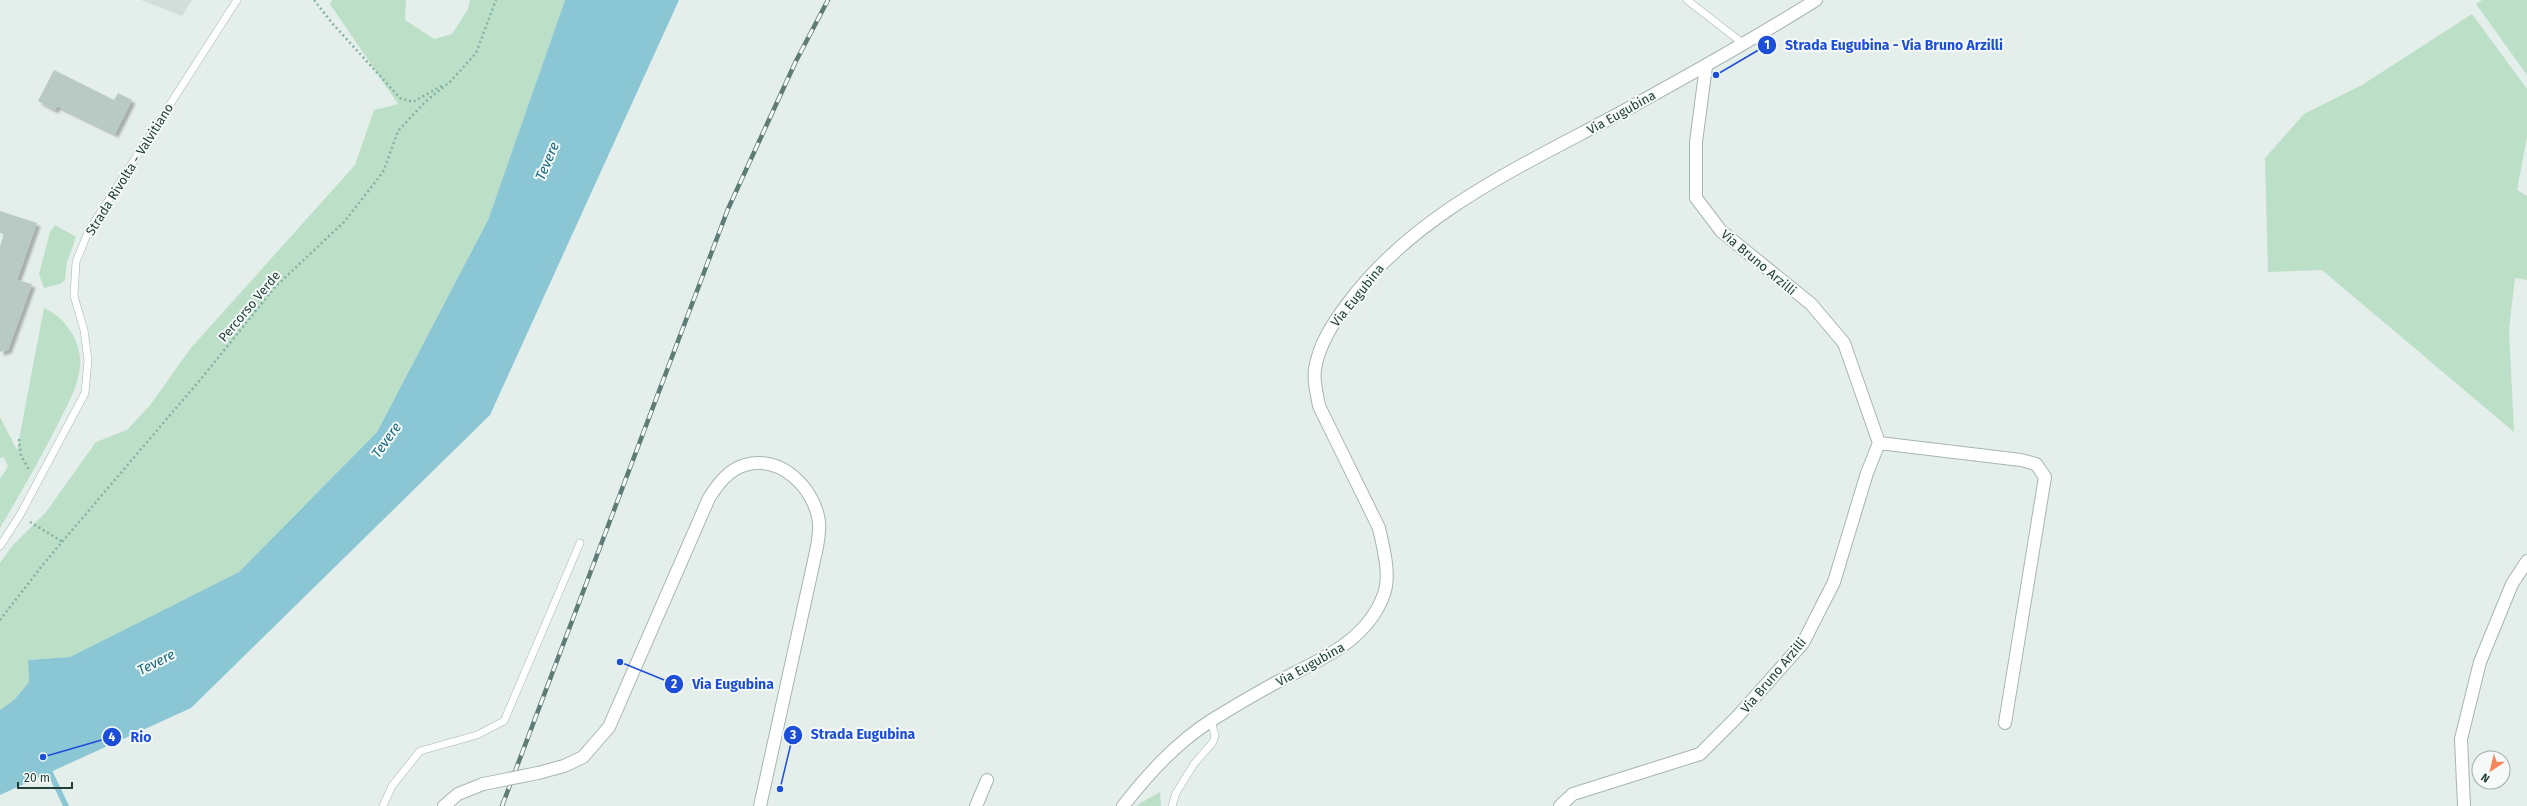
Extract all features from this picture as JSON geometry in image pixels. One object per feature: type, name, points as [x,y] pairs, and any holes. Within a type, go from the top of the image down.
[{"type":"street","name":"Via Eugubina","points":[[1123,806],[1154,767],[1184,740],[1211,721],[1276,682],[1336,652],[1355,637],[1368,623],[1385,592],[1384,550],[1379,528],[1319,406],[1316,386],[1315,370],[1329,329],[1354,295],[1388,256],[1420,229],[1470,195],[1706,66],[1745,44],[1816,0]]},
{"type":"street","name":"Via Bruno Arzilli","points":[[1560,806],[1573,794],[1700,754],[1737,717],[1798,649],[1834,582],[1867,473],[1879,443],[1844,343],[1811,304],[1721,231],[1696,198],[1696,142],[1706,66]]},
{"type":"street","points":[[1879,443],[2021,460],[2036,464],[2045,477],[2005,723]]},
{"type":"street","points":[[444,806],[458,794],[483,784],[564,766],[583,757],[608,727],[709,498],[720,481],[730,473],[745,465],[762,464],[775,467],[799,479],[809,493],[819,523],[816,552],[760,806]]},
{"type":"street","points":[[2464,806],[2461,739],[2480,662],[2512,584],[2527,561]]},
{"type":"street","points":[[976,806],[987,780]]},
{"type":"lane","name":"Strada Rivolta - Valvitiano","points":[[0,546],[20,515],[85,392],[88,360],[84,330],[74,296],[76,262],[88,232],[237,0]]},
{"type":"lane","points":[[1687,0],[1745,44]]},
{"type":"lane","points":[[384,806],[392,786],[420,751],[477,735],[504,721],[580,544]]},
{"type":"lane","points":[[1172,806],[1176,793],[1194,764],[1213,742],[1215,736],[1211,721]]},
{"type":"path","points":[[314,0],[332,23],[400,98],[413,102],[451,81]]},
{"type":"path","name":"Percorso Verde","points":[[0,620],[62,542],[205,374],[276,287],[345,221],[383,172],[398,131],[426,101],[451,81],[476,53],[496,0]]},
{"type":"path","points":[[19,439],[21,456],[37,481]]},
{"type":"path","points":[[20,515],[62,542]]},
{"type":"shaded area","points":[[141,0],[192,0],[182,16]]},
{"type":"green space","points":[[332,0],[406,0],[405,20],[434,39],[452,34],[468,9],[470,0],[565,0],[488,220],[377,432],[239,572],[70,657],[28,660],[29,682],[15,699],[0,710],[0,563],[13,545],[46,512],[96,442],[127,430],[151,404],[190,349],[355,165],[374,110],[398,104],[330,4]]},
{"type":"green space","points":[[2482,0],[2527,0],[2527,75],[2476,4]]},
{"type":"green space","points":[[2472,14],[2527,89],[2527,137],[2517,190],[2527,196],[2527,280],[2515,278],[2509,329],[2514,432],[2322,270],[2268,272],[2265,158],[2304,114],[2362,85]]},
{"type":"green space","points":[[55,225],[76,237],[67,262],[65,280],[60,284],[44,288],[39,274],[50,232]]},
{"type":"green space","points":[[44,308],[52,312],[66,324],[71,332],[80,357],[79,374],[71,397],[57,426],[0,528],[0,479],[8,466],[4,457],[0,458],[0,417],[17,450]]},
{"type":"green space","points":[[1160,792],[1161,806],[1137,806],[1139,804]]},
{"type":"water","name":"Tevere","points":[[565,0],[679,0],[490,415],[191,708],[0,795],[0,710],[15,699],[29,682],[28,660],[70,657],[239,572],[377,432],[488,220]]},
{"type":"building","points":[[54,70],[114,100],[118,93],[132,100],[115,134],[57,106],[55,110],[38,101]]},
{"type":"building","points":[[0,211],[37,223],[17,280],[32,284],[8,350],[0,352],[0,246],[4,234],[0,233]]},
{"type":"waterway","points":[[47,766],[66,806]]},
{"type":"railway","points":[[502,806],[728,209],[796,61],[828,0]]},
{"type":"place","name":"Strada Eugubina - Via Bruno Arzilli","points":[[1716,75]]},
{"type":"place","name":"Via Eugubina","points":[[620,662]]},
{"type":"place","name":"Rio","points":[[43,757]]},
{"type":"place","name":"Strada Eugubina","points":[[780,789]]}]
